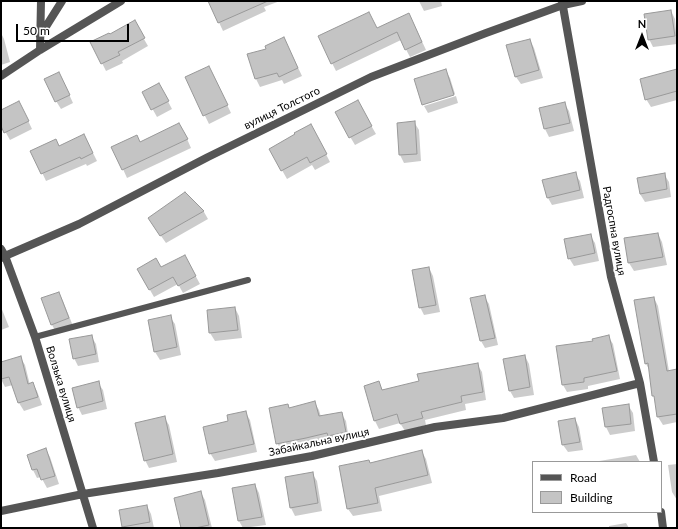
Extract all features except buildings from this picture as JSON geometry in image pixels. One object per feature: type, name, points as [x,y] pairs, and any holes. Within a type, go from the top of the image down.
[{"type":"street","points":[[40,50],[41,1]]},
{"type":"street","points":[[40,36],[62,1]]},
{"type":"street","points":[[1,76],[40,50],[121,1]]},
{"type":"street","name":"вулиця Толстого","points":[[2,254],[79,224],[208,157],[371,77],[563,3],[582,1]]},
{"type":"street","name":"Радгоспна вулиця","points":[[563,3],[611,277],[640,383],[654,461]]},
{"type":"street","name":"Волзька вулиця","points":[[2,254],[35,337],[93,528]]},
{"type":"street","name":"Забайкальна вулиця","points":[[1,511],[83,494],[225,472],[312,456],[435,427],[503,418],[640,383]]},
{"type":"street","points":[[661,513],[663,528]]},
{"type":"lane","points":[[35,337],[248,280]]}]
